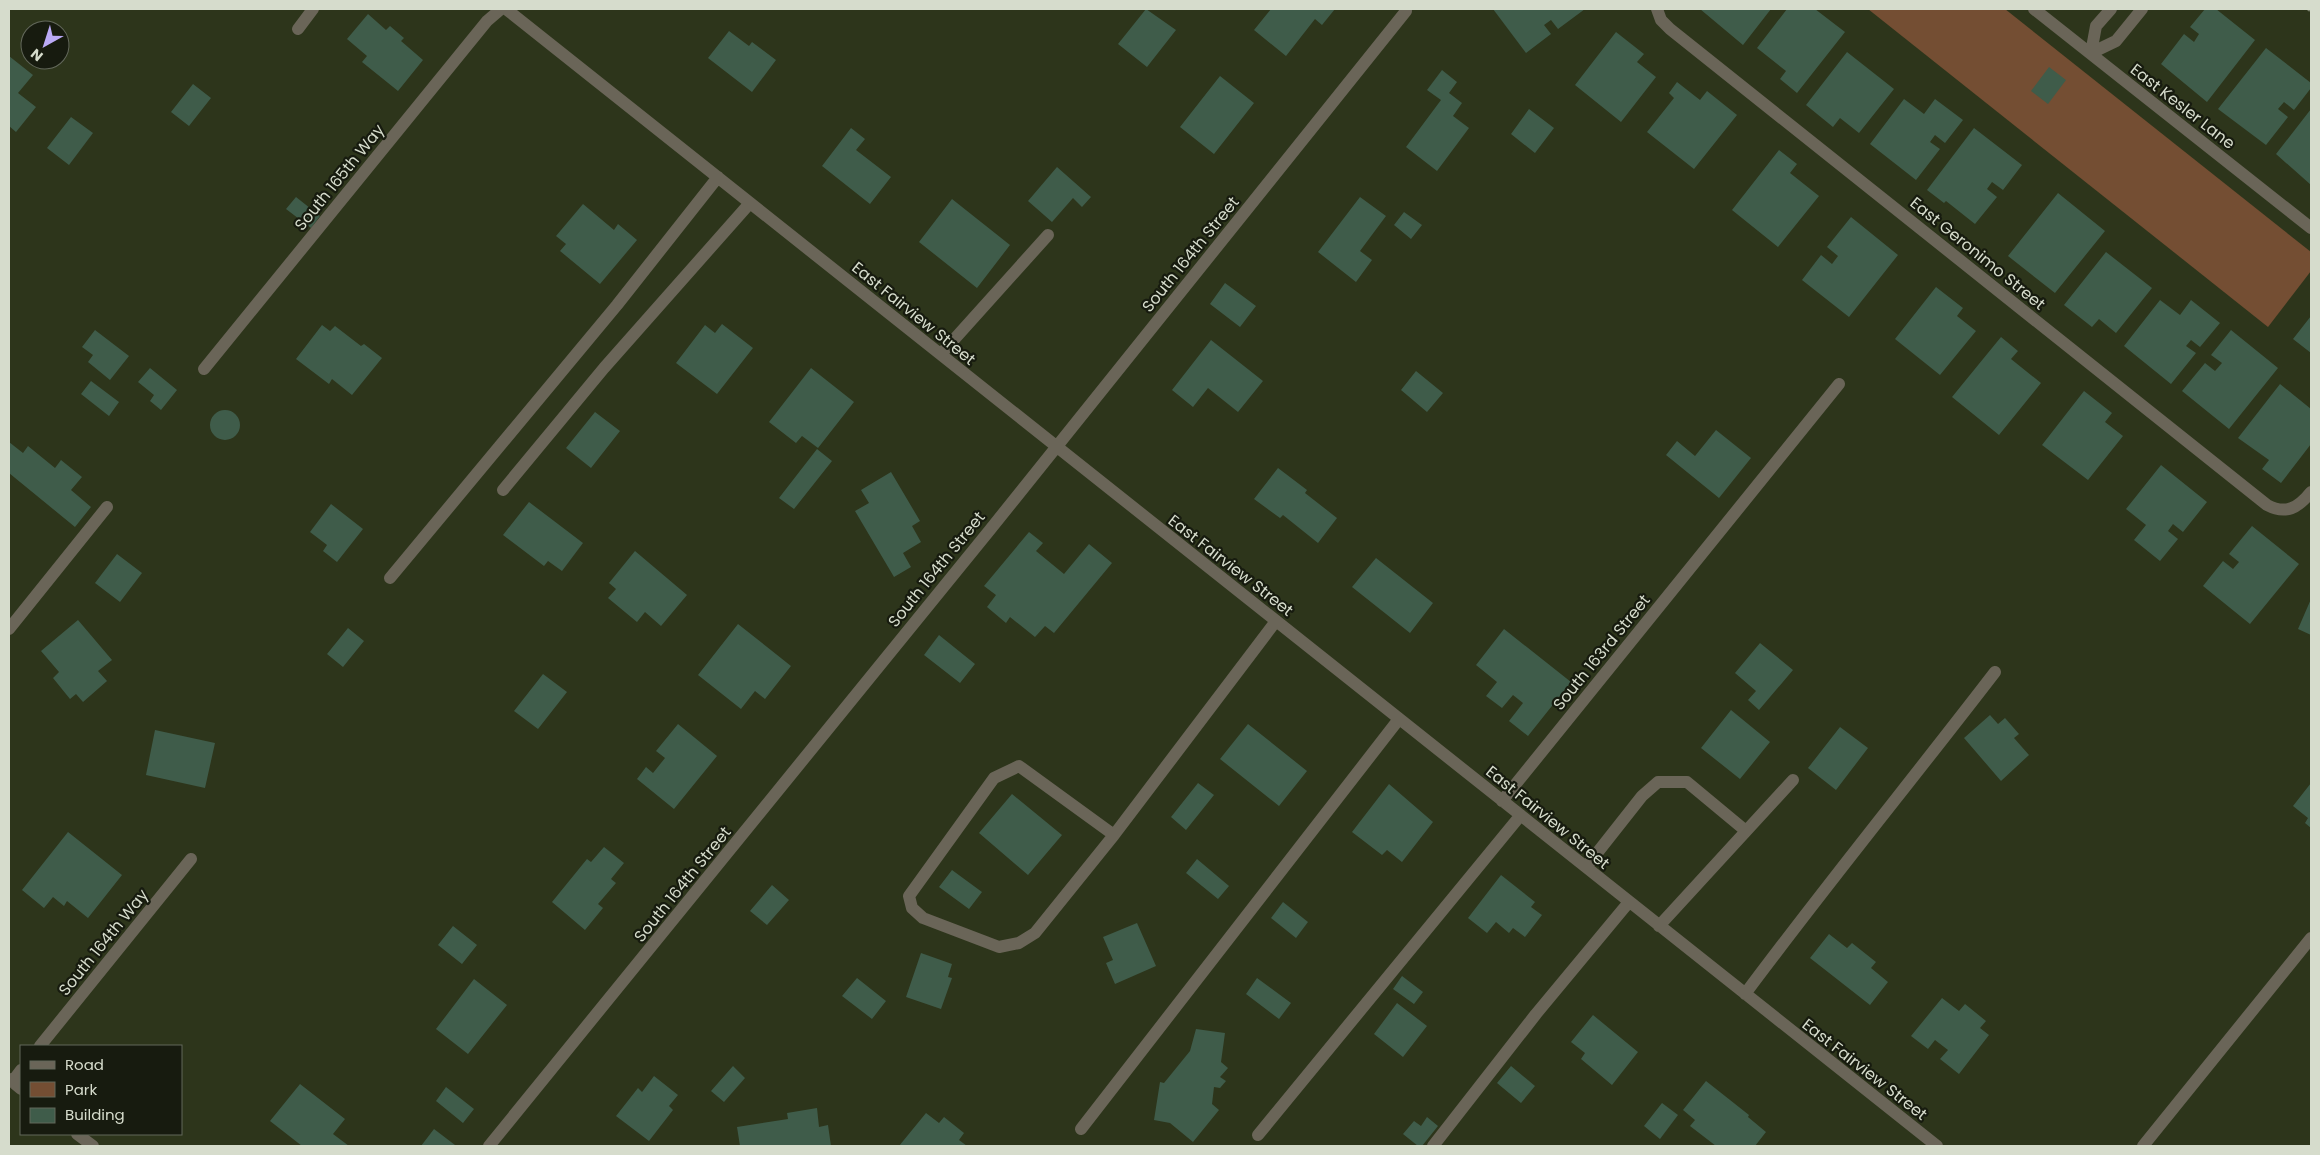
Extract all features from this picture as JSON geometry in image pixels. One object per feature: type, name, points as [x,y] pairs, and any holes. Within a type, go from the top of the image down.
[{"type":"street","points":[[298,29],[313,9]]},
{"type":"street","name":"South 165th Way","points":[[204,369],[487,21],[501,9]]},
{"type":"street","name":"East Fairview Street","points":[[506,9],[1936,1146]]},
{"type":"street","name":"East Geronimo Street","points":[[1657,9],[1661,20],[1670,29],[2267,505],[2277,510],[2287,511],[2298,506],[2311,492]]},
{"type":"street","name":"East Kesler Lane","points":[[2034,9],[2311,228]]},
{"type":"street","points":[[2091,54],[2096,26],[2111,9]]},
{"type":"street","points":[[2091,54],[2116,41],[2142,9]]},
{"type":"street","name":"South 164th Street","points":[[489,1146],[1406,11]]},
{"type":"street","points":[[390,578],[617,305],[718,177]]},
{"type":"street","points":[[503,490],[604,368],[750,203]]},
{"type":"street","points":[[941,354],[1048,235]]},
{"type":"street","name":"South 163rd Street","points":[[1502,801],[1839,384]]},
{"type":"street","points":[[9,630],[107,508]]},
{"type":"street","points":[[1114,835],[1019,766],[994,778],[909,896],[912,908],[923,918],[998,947],[1019,943],[1035,933],[1114,835],[1276,621]]},
{"type":"street","points":[[1745,994],[1812,903],[1924,765],[1995,672]]},
{"type":"street","points":[[1081,1129],[1399,719]]},
{"type":"street","points":[[1659,926],[1793,780]]},
{"type":"street","points":[[1586,867],[1642,796],[1658,782],[1687,782],[1746,831]]},
{"type":"street","points":[[1258,1136],[1520,816]]},
{"type":"street","name":"South 164th Way","points":[[41,1045],[190,859]]},
{"type":"street","points":[[1433,1146],[1536,1014],[1629,902]]},
{"type":"street","points":[[2143,1146],[2311,938]]},
{"type":"street","points":[[14,1084],[20,1072]]},
{"type":"street","points":[[78,1135],[93,1146]]},
{"type":"green space","points":[[1868,9],[2005,9],[2311,252],[2311,271],[2268,327]]},
{"type":"building","points":[[1146,9],[1176,30],[1147,67],[1118,44]]},
{"type":"building","points":[[1271,9],[1335,9],[1322,25],[1315,19],[1286,56],[1254,30]]},
{"type":"building","points":[[1493,9],[1585,9],[1558,29],[1551,20],[1544,25],[1551,34],[1526,53]]},
{"type":"building","points":[[1700,9],[1771,9],[1743,45]]},
{"type":"building","points":[[1787,9],[1815,9],[1845,32],[1797,93],[1780,79],[1786,71],[1757,48]]},
{"type":"building","points":[[2205,9],[2216,9],[2255,40],[2207,102],[2161,64],[2184,34],[2194,42],[2199,34],[2190,27]]},
{"type":"building","points":[[368,14],[386,30],[390,26],[404,38],[401,41],[423,60],[398,91],[362,62],[367,56],[347,39]]},
{"type":"building","points":[[729,31],[749,46],[752,42],[776,60],[752,92],[708,58]]},
{"type":"building","points":[[1616,32],[1644,54],[1637,62],[1656,77],[1621,122],[1575,85]]},
{"type":"building","points":[[2266,48],[2311,83],[2311,88],[2294,110],[2284,102],[2278,109],[2288,117],[2266,145],[2218,109]]},
{"type":"building","points":[[1847,52],[1894,89],[1859,133],[1840,118],[1833,127],[1806,105]]},
{"type":"building","points":[[9,56],[20,65],[20,70],[27,70],[33,75],[18,93],[36,107],[16,132],[9,126]]},
{"type":"building","points":[[2049,67],[2066,80],[2048,104],[2031,91]]},
{"type":"building","points":[[1442,70],[1457,82],[1449,93],[1462,103],[1453,116],[1469,128],[1437,171],[1406,147],[1441,100],[1427,90]]},
{"type":"building","points":[[1220,76],[1254,103],[1214,154],[1180,127]]},
{"type":"building","points":[[1677,82],[1700,100],[1707,91],[1737,115],[1694,169],[1647,132],[1674,98],[1669,93]]},
{"type":"building","points":[[193,84],[211,98],[189,126],[171,112]]},
{"type":"building","points":[[1904,99],[1924,114],[1935,99],[1963,120],[1945,143],[1935,135],[1930,142],[1940,149],[1916,180],[1870,144]]},
{"type":"building","points":[[1529,109],[1554,128],[1535,153],[1511,134]]},
{"type":"building","points":[[2311,109],[2311,185],[2276,154]]},
{"type":"building","points":[[71,117],[93,133],[69,165],[47,148]]},
{"type":"building","points":[[851,128],[865,139],[856,150],[891,177],[870,204],[822,166]]},
{"type":"building","points":[[1974,128],[2022,165],[2003,190],[1992,182],[1987,189],[1997,197],[1975,224],[1946,201],[1944,203],[1927,190]]},
{"type":"building","points":[[1779,150],[1797,164],[1790,173],[1819,196],[1778,247],[1732,210]]},
{"type":"building","points":[[1057,167],[1091,197],[1082,207],[1073,198],[1052,222],[1028,201]]},
{"type":"building","points":[[2058,193],[2105,231],[2055,293],[2008,256]]},
{"type":"building","points":[[296,197],[320,216],[311,228],[286,209]]},
{"type":"building","points":[[1360,197],[1386,216],[1360,251],[1372,260],[1356,282],[1318,252]]},
{"type":"building","points":[[952,199],[1010,245],[977,288],[919,242]]},
{"type":"building","points":[[583,204],[614,230],[618,224],[637,240],[600,284],[560,251],[566,244],[556,236]]},
{"type":"building","points":[[1404,212],[1422,225],[1411,239],[1394,225]]},
{"type":"building","points":[[1851,217],[1898,255],[1849,317],[1802,280],[1821,255],[1832,264],[1838,256],[1827,247]]},
{"type":"building","points":[[2106,252],[2152,288],[2116,333],[2099,319],[2092,327],[2064,305]]},
{"type":"building","points":[[1225,283],[1256,306],[1240,327],[1210,304]]},
{"type":"building","points":[[1936,287],[1963,308],[1957,316],[1976,331],[1940,375],[1895,339]]},
{"type":"building","points":[[2160,300],[2180,315],[2191,300],[2220,323],[2200,347],[2191,340],[2186,346],[2196,353],[2171,384],[2124,346]]},
{"type":"building","points":[[2311,316],[2311,353],[2293,339]]},
{"type":"building","points":[[722,324],[753,348],[717,394],[676,363],[705,325],[715,333]]},
{"type":"building","points":[[322,325],[330,331],[335,326],[361,346],[364,344],[382,358],[352,395],[332,379],[329,384],[296,359]]},
{"type":"building","points":[[95,330],[129,356],[110,380],[88,362],[93,355],[82,347]]},
{"type":"building","points":[[2231,330],[2278,368],[2229,429],[2182,391],[2205,363],[2215,371],[2222,363],[2211,355]]},
{"type":"building","points":[[2001,337],[2018,351],[2011,359],[2041,383],[1999,435],[1952,397]]},
{"type":"building","points":[[1211,340],[1263,381],[1238,412],[1208,388],[1193,407],[1172,390]]},
{"type":"building","points":[[150,368],[177,390],[161,410],[150,401],[154,395],[138,382]]},
{"type":"building","points":[[811,368],[854,402],[818,448],[802,436],[796,443],[769,422]]},
{"type":"building","points":[[1416,371],[1443,393],[1427,412],[1401,390]]},
{"type":"building","points":[[91,381],[119,402],[109,416],[81,394]]},
{"type":"building","points":[[2280,384],[2311,409],[2311,444],[2281,483],[2262,469],[2269,460],[2238,438]]},
{"type":"building","points":[[2084,391],[2112,413],[2105,422],[2123,436],[2088,480],[2042,445]]},
{"type":"building","points":[[225,410],[236,414],[240,425],[236,436],[225,440],[214,436],[210,425],[214,414]]},
{"type":"building","points":[[595,412],[620,431],[591,468],[566,448]]},
{"type":"building","points":[[1716,430],[1751,458],[1719,498],[1666,455],[1677,441],[1695,456]]},
{"type":"building","points":[[9,442],[23,453],[28,446],[55,468],[61,460],[82,477],[71,490],[91,507],[75,527],[9,473]]},
{"type":"building","points":[[817,449],[832,461],[794,509],[779,498]]},
{"type":"building","points":[[2161,465],[2207,502],[2183,532],[2173,524],[2168,531],[2178,539],[2160,561],[2134,540],[2146,525],[2126,509]]},
{"type":"building","points":[[1278,468],[1307,490],[1305,493],[1337,518],[1318,543],[1283,515],[1280,518],[1254,499]]},
{"type":"building","points":[[891,472],[920,521],[912,526],[921,542],[903,553],[911,567],[894,577],[855,511],[869,503],[861,490]]},
{"type":"building","points":[[529,502],[583,543],[562,571],[548,561],[544,566],[503,535]]},
{"type":"building","points":[[331,504],[363,529],[337,562],[323,551],[327,545],[310,532]]},
{"type":"building","points":[[2252,526],[2299,564],[2250,624],[2203,586],[2223,561],[2233,569],[2239,562],[2229,554]]},
{"type":"building","points":[[1029,532],[1043,543],[1036,551],[1064,574],[1089,544],[1112,563],[1054,633],[1045,626],[1035,637],[1010,617],[1006,623],[987,607],[996,595],[984,586]]},
{"type":"building","points":[[635,551],[687,595],[661,626],[645,612],[637,622],[608,598],[616,589],[609,583]]},
{"type":"building","points":[[117,554],[142,573],[120,602],[95,583]]},
{"type":"building","points":[[1376,558],[1433,603],[1410,633],[1352,587]]},
{"type":"building","points":[[2311,599],[2311,635],[2298,629]]},
{"type":"building","points":[[78,620],[112,660],[98,671],[107,681],[83,702],[76,694],[70,699],[53,678],[59,672],[41,651]]},
{"type":"building","points":[[738,624],[791,666],[765,699],[755,691],[741,709],[698,675]]},
{"type":"building","points":[[348,628],[364,641],[343,667],[327,654]]},
{"type":"building","points":[[1504,629],[1571,682],[1528,736],[1509,721],[1523,703],[1513,695],[1502,708],[1486,696],[1497,682],[1476,665]]},
{"type":"building","points":[[939,635],[975,664],[960,683],[924,655]]},
{"type":"building","points":[[1760,643],[1793,670],[1759,710],[1748,700],[1756,691],[1735,673]]},
{"type":"building","points":[[543,674],[567,692],[538,729],[514,711]]},
{"type":"building","points":[[1731,710],[1770,742],[1740,779],[1701,748]]},
{"type":"building","points":[[1990,715],[1998,724],[2005,718],[2019,734],[2014,738],[2029,755],[2001,781],[1964,738]]},
{"type":"building","points":[[678,724],[717,756],[674,809],[637,779],[646,767],[653,773],[665,758],[656,751]]},
{"type":"building","points":[[1248,724],[1307,771],[1279,806],[1220,759]]},
{"type":"building","points":[[1840,727],[1868,748],[1836,790],[1808,768]]},
{"type":"building","points":[[155,730],[215,743],[205,788],[146,775]]},
{"type":"building","points":[[1198,783],[1214,795],[1186,830],[1171,817]]},
{"type":"building","points":[[2311,783],[2311,828],[2305,823],[2308,818],[2293,806]]},
{"type":"building","points":[[1389,784],[1433,822],[1402,862],[1387,850],[1382,855],[1352,832]]},
{"type":"building","points":[[1012,794],[1062,835],[1028,875],[979,833]]},
{"type":"building","points":[[68,832],[122,875],[88,918],[67,901],[64,906],[53,897],[44,908],[22,890]]},
{"type":"building","points":[[604,847],[624,863],[611,879],[616,883],[598,904],[603,908],[585,930],[552,902],[587,859],[591,862]]},
{"type":"building","points":[[1197,859],[1229,886],[1218,899],[1186,873]]},
{"type":"building","points":[[952,870],[982,892],[969,909],[939,887]]},
{"type":"building","points":[[1501,875],[1535,902],[1531,907],[1542,915],[1525,937],[1513,928],[1509,933],[1496,922],[1487,933],[1468,918]]},
{"type":"building","points":[[772,885],[789,900],[767,925],[750,911]]},
{"type":"building","points":[[1283,902],[1308,922],[1296,938],[1271,918]]},
{"type":"building","points":[[1137,923],[1156,966],[1115,984],[1106,963],[1113,960],[1103,937]]},
{"type":"building","points":[[453,926],[477,945],[462,964],[438,945]]},
{"type":"building","points":[[1829,934],[1847,948],[1852,943],[1876,962],[1871,968],[1888,982],[1870,1005],[1810,958]]},
{"type":"building","points":[[921,953],[952,964],[948,977],[952,978],[941,1009],[906,997]]},
{"type":"building","points":[[1402,976],[1423,992],[1414,1004],[1393,989]]},
{"type":"building","points":[[857,978],[886,1001],[872,1019],[842,996]]},
{"type":"building","points":[[1257,978],[1291,1003],[1279,1019],[1246,994]]},
{"type":"building","points":[[474,979],[507,1005],[468,1054],[436,1029]]},
{"type":"building","points":[[1942,998],[1959,1011],[1965,1004],[1986,1021],[1980,1028],[1989,1035],[1959,1074],[1940,1059],[1948,1050],[1935,1040],[1928,1049],[1911,1036]]},
{"type":"building","points":[[1397,1003],[1427,1026],[1403,1057],[1374,1034]]},
{"type":"building","points":[[1593,1015],[1638,1052],[1612,1085],[1581,1059],[1585,1053],[1571,1042]]},
{"type":"building","points":[[1196,1029],[1225,1033],[1221,1062],[1228,1068],[1220,1077],[1226,1081],[1220,1088],[1214,1087],[1212,1104],[1219,1110],[1193,1142],[1170,1123],[1154,1120],[1160,1082],[1164,1083],[1190,1051]]},
{"type":"building","points":[[733,1066],[745,1078],[724,1102],[711,1091]]},
{"type":"building","points":[[1511,1066],[1535,1086],[1521,1103],[1497,1083]]},
{"type":"building","points":[[654,1076],[678,1095],[669,1106],[673,1110],[649,1141],[616,1116],[638,1088],[642,1092]]},
{"type":"building","points":[[1706,1081],[1749,1115],[1748,1117],[1766,1132],[1755,1146],[1716,1146],[1690,1126],[1695,1120],[1683,1110]]},
{"type":"building","points":[[300,1084],[345,1119],[333,1134],[349,1146],[302,1146],[270,1121]]},
{"type":"building","points":[[446,1087],[474,1109],[463,1123],[436,1101]]},
{"type":"building","points":[[1662,1103],[1678,1115],[1660,1139],[1644,1126]]},
{"type":"building","points":[[817,1108],[819,1127],[828,1125],[831,1146],[740,1146],[737,1127],[788,1119],[787,1113]]},
{"type":"building","points":[[926,1113],[939,1123],[944,1117],[964,1133],[959,1140],[967,1146],[899,1146]]},
{"type":"building","points":[[1427,1117],[1438,1126],[1422,1146],[1418,1146],[1403,1134],[1414,1121],[1421,1126]]},
{"type":"building","points":[[434,1129],[455,1145],[421,1146]]}]
